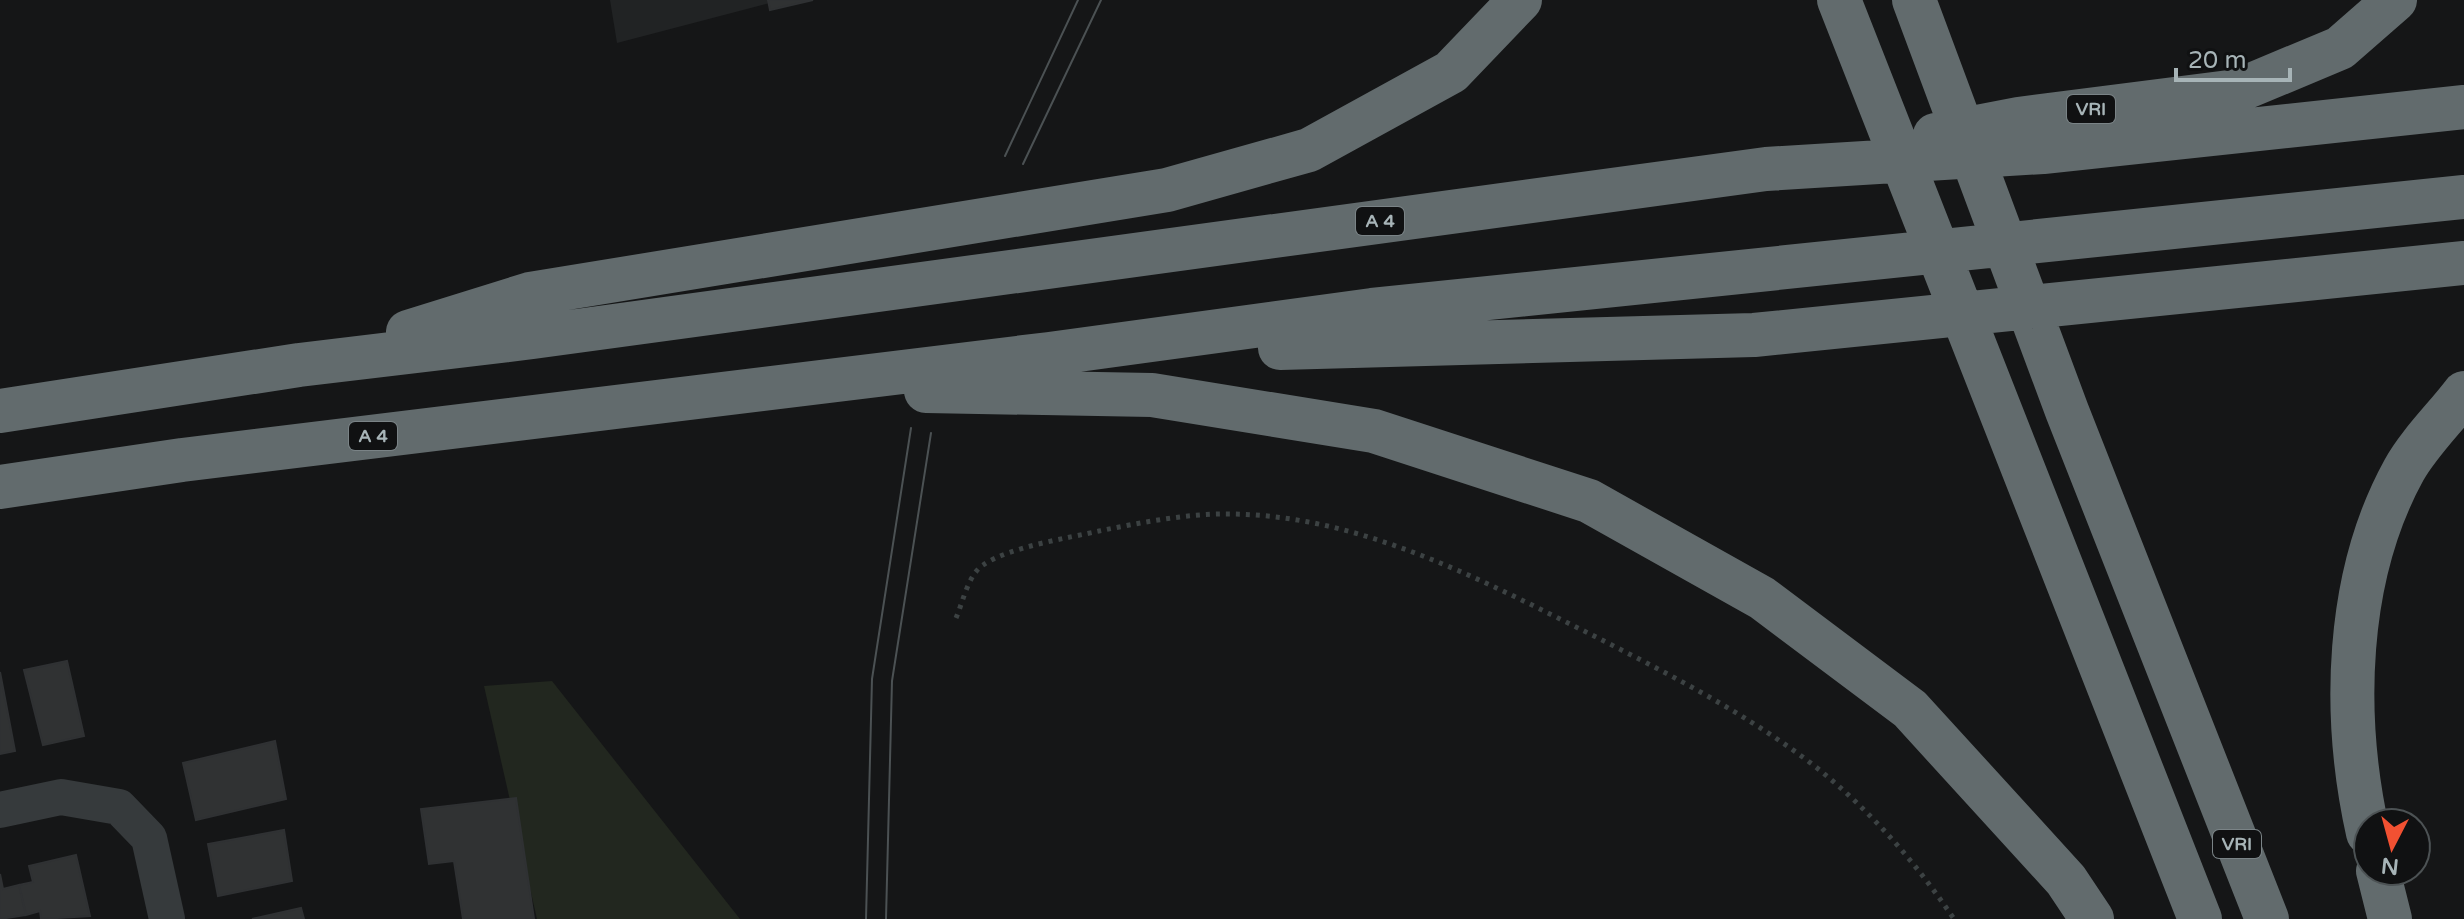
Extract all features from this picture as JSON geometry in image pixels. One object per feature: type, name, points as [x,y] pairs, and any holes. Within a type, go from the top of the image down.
[{"type":"highway","points":[[299,365],[530,294],[1167,190],[1309,150],[1451,72],[1520,0]]},
{"type":"highway","name":"VRI","points":[[1914,0],[2067,411],[2267,919]]},
{"type":"highway","name":"VRI","points":[[1766,169],[2018,119],[2237,91],[2340,48],[2395,0]]},
{"type":"highway","points":[[1839,2],[2200,919]]},
{"type":"highway","name":"A 4","points":[[0,411],[299,365],[565,333],[1766,169],[2043,152],[2464,107]]},
{"type":"highway","name":"A 4","points":[[0,487],[182,460],[1049,354],[1372,310],[2464,197]]},
{"type":"highway","points":[[1049,354],[1754,335],[2464,263]]},
{"type":"highway","points":[[747,389],[1152,395],[1374,431],[1589,501],[1762,598],[1910,709],[2066,880],[2092,919]]},
{"type":"highway","points":[[2365,807],[2355,733],[2352,646],[2368,560],[2404,469],[2464,393]]},
{"type":"highway","points":[[2382,887],[2390,919]]},
{"type":"street","points":[[0,810],[61,797],[119,807],[149,838],[167,919]]},
{"type":"path","points":[[956,618],[972,578],[983,565],[1035,545],[1126,526],[1224,514],[1343,530],[1416,554],[1497,587],[1751,720],[1814,766],[1882,825],[1954,919]]},
{"type":"shaded area","points":[[610,0],[781,0],[617,43]]},
{"type":"shaded area","points":[[552,681],[740,919],[537,919],[484,686]]},
{"type":"building","points":[[768,0],[813,0],[770,10]]},
{"type":"building","points":[[67,661],[84,736],[43,745],[24,670]]},
{"type":"building","points":[[0,672],[15,751],[0,754]]},
{"type":"building","points":[[275,741],[286,799],[196,820],[183,763]]},
{"type":"building","points":[[516,798],[534,919],[463,919],[454,861],[429,864],[421,809]]},
{"type":"building","points":[[284,830],[292,881],[218,896],[208,844]]},
{"type":"building","points":[[76,855],[90,916],[41,919],[40,911],[26,915],[19,885],[33,882],[29,866]]},
{"type":"building","points":[[0,874],[3,889],[19,885],[26,915],[0,919]]},
{"type":"building","points":[[301,908],[304,919],[252,919]]},
{"type":"tram line","points":[[1005,156],[1078,0]]},
{"type":"tram line","points":[[1023,164],[1101,0]]},
{"type":"tram line","points":[[866,919],[872,679],[911,428]]},
{"type":"tram line","points":[[886,919],[892,681],[931,433]]}]
